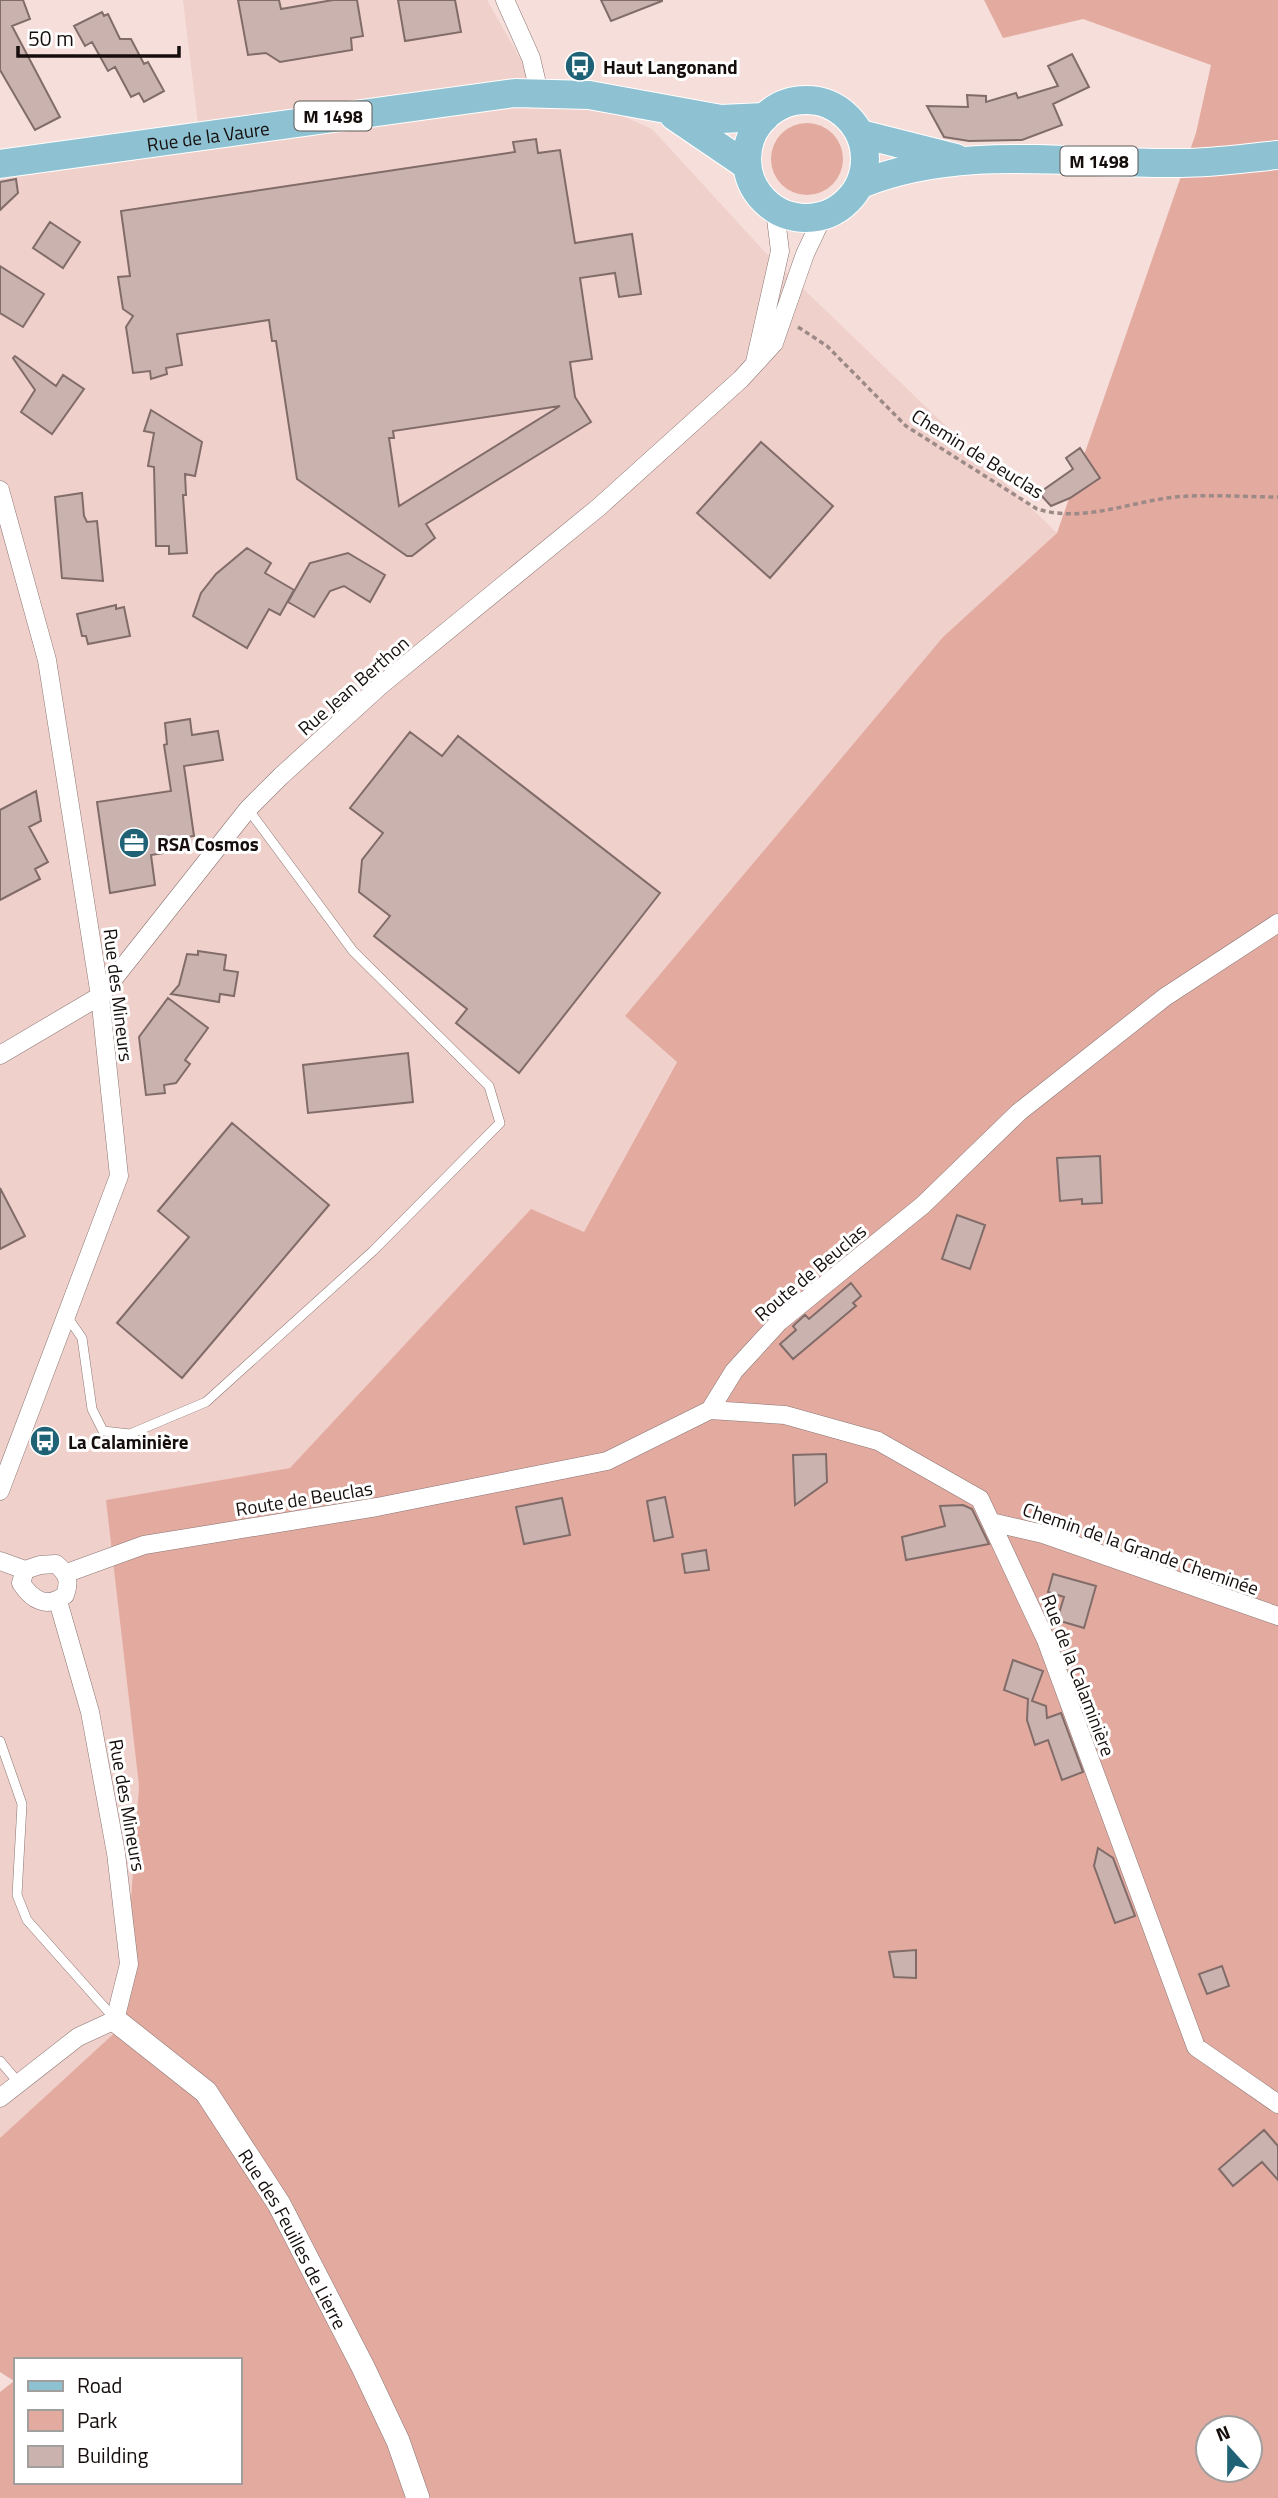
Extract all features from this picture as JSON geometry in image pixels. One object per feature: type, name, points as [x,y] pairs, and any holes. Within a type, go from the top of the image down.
[{"type":"main road","name":"Rue de la Vaure","points":[[0,164],[462,98],[538,92],[615,99],[666,110]]},
{"type":"main road","name":"M 1498","points":[[666,110],[721,119],[765,117],[779,106],[812,100],[841,110],[861,134],[962,160]]},
{"type":"main road","name":"M 1498","points":[[666,110],[746,165]]},
{"type":"main road","points":[[765,117],[748,148],[746,165],[755,191],[775,211],[800,219],[823,216]]},
{"type":"main road","points":[[861,134],[866,158],[861,184]]},
{"type":"main road","name":"M 1498","points":[[823,216],[839,208],[861,184],[900,169],[962,160],[1183,163],[1278,155]]},
{"type":"street","points":[[506,1],[531,58],[538,92]]},
{"type":"street","points":[[755,362],[780,251],[775,211]]},
{"type":"street","name":"Rue Jean Berthon","points":[[0,1055],[100,996],[248,809],[380,686],[599,507],[721,398],[774,343],[805,254],[823,216]]},
{"type":"street","name":"Rue des Mineurs","points":[[0,1491],[68,1318],[119,1175],[100,996],[47,660],[1,500]]},
{"type":"street","name":"Route de Beuclas","points":[[67,1573],[144,1545],[377,1507],[607,1461],[710,1410],[734,1371],[779,1322],[923,1205],[1019,1112],[1165,997],[1278,923]]},
{"type":"street","name":"Rue de la Calaminière","points":[[710,1410],[785,1415],[878,1441],[980,1499],[1046,1640],[1196,2047],[1278,2104]]},
{"type":"street","name":"Chemin de la Grande Cheminée","points":[[991,1521],[1043,1534],[1278,1616]]},
{"type":"street","points":[[0,1561],[25,1570],[56,1564],[67,1573],[69,1585],[65,1595],[58,1601],[48,1603],[35,1599],[21,1583],[25,1570]]},
{"type":"street","name":"Rue des Mineurs","points":[[58,1601],[90,1712],[116,1853],[129,1964],[115,2020]]},
{"type":"street","points":[[0,2098],[78,2037],[115,2020]]},
{"type":"street","name":"Rue des Feuilles de Lierre","points":[[115,2020],[206,2092],[279,2204],[398,2441],[418,2498]]},
{"type":"lane","points":[[68,1318],[82,1338],[92,1409],[103,1431],[130,1434],[206,1402],[373,1251],[500,1123],[489,1086],[353,951],[248,809]]},
{"type":"lane","points":[[0,1741],[22,1804],[17,1895],[27,1920],[115,2020]]},
{"type":"lane","points":[[0,2061],[18,2082]]},
{"type":"path","name":"Chemin de Beuclas","points":[[783,320],[811,333],[827,346],[880,404],[906,426],[1037,509],[1057,515],[1086,514],[1177,497],[1278,497]]},
{"type":"shaded area","points":[[183,0],[487,0],[529,74],[652,129],[764,251],[1057,533],[943,637],[625,1016],[677,1061],[584,1232],[531,1210],[290,1468],[107,1500],[139,1786],[122,2026],[0,2138],[0,163],[198,124]]},
{"type":"green space","points":[[984,0],[1278,0],[1278,2498],[0,2498],[0,2392],[14,2381],[0,2372],[0,2138],[122,2026],[139,1786],[106,1500],[290,1468],[531,1209],[584,1232],[677,1062],[625,1016],[943,637],[1057,533],[1196,133],[1211,65],[1083,19],[1003,38]]},
{"type":"green space","points":[[807,123],[821,126],[833,133],[840,145],[843,159],[840,173],[833,185],[821,192],[807,195],[793,192],[781,185],[774,173],[771,159],[774,145],[781,133],[793,126]]},
{"type":"building","points":[[0,0],[23,0],[30,19],[12,26],[60,117],[35,130],[0,70]]},
{"type":"building","points":[[238,0],[279,0],[281,9],[333,0],[357,0],[363,36],[351,38],[352,50],[280,62],[266,53],[248,55]]},
{"type":"building","points":[[398,0],[455,0],[461,32],[405,41]]},
{"type":"building","points":[[601,0],[662,0],[662,1],[611,21]]},
{"type":"building","points":[[102,12],[104,16],[108,14],[120,39],[131,39],[144,64],[148,62],[164,91],[144,102],[139,93],[131,97],[115,67],[108,71],[92,42],[85,46],[74,26]]},
{"type":"building","points":[[1072,54],[1089,87],[1053,104],[1062,125],[1022,140],[969,141],[944,137],[927,106],[968,107],[967,95],[986,96],[986,102],[1016,93],[1018,98],[1058,86],[1048,66]]},
{"type":"building","points":[[536,139],[538,153],[560,150],[575,243],[632,234],[641,294],[619,297],[615,273],[580,278],[592,359],[570,362],[575,397],[591,422],[426,524],[435,538],[412,556],[407,556],[297,479],[276,341],[272,341],[269,320],[177,334],[182,365],[166,368],[167,374],[151,379],[150,371],[133,373],[126,327],[133,316],[123,309],[118,277],[130,276],[121,211],[515,152],[513,142]],"holes":[[[560,406],[399,506],[389,438],[394,438],[393,431]]]},
{"type":"building","points":[[16,179],[18,193],[0,210],[0,182]]},
{"type":"building","points":[[50,222],[80,242],[63,268],[33,248]]},
{"type":"building","points":[[0,266],[44,294],[23,327],[0,313]]},
{"type":"building","points":[[15,356],[56,386],[63,375],[84,389],[52,434],[21,412],[35,390],[13,358]]},
{"type":"building","points":[[151,410],[202,442],[195,476],[185,474],[186,495],[183,495],[187,553],[169,554],[169,546],[156,546],[154,467],[148,466],[154,433],[144,431]]},
{"type":"building","points":[[761,442],[833,506],[770,578],[697,513]]},
{"type":"building","points":[[1080,448],[1100,478],[1070,498],[1051,506],[1039,493],[1073,469],[1066,458]]},
{"type":"building","points":[[82,493],[87,522],[97,521],[103,581],[62,578],[55,497]]},
{"type":"building","points":[[247,548],[271,563],[265,573],[294,590],[280,615],[269,609],[247,648],[193,616],[201,593],[216,574]]},
{"type":"building","points":[[348,553],[385,575],[370,602],[344,586],[330,591],[314,617],[288,602],[310,563]]},
{"type":"building","points":[[116,605],[116,609],[124,607],[130,636],[88,644],[86,636],[82,636],[77,614]]},
{"type":"building","name":"RSA Cosmos","points":[[190,719],[192,735],[218,731],[223,760],[184,766],[194,836],[162,841],[164,853],[151,855],[155,885],[110,893],[97,802],[171,791],[164,745],[167,744],[165,723]]},
{"type":"building","points":[[410,732],[442,756],[458,736],[660,893],[519,1073],[456,1023],[467,1009],[374,936],[390,916],[359,892],[362,860],[383,833],[350,808]]},
{"type":"building","points":[[36,791],[41,821],[29,827],[48,862],[35,869],[40,879],[0,900],[0,810]]},
{"type":"building","points":[[198,951],[226,955],[224,970],[238,972],[234,996],[220,994],[219,1002],[171,994],[179,985],[187,954],[198,955]]},
{"type":"building","points":[[168,998],[208,1028],[185,1060],[190,1064],[176,1083],[164,1085],[165,1093],[146,1095],[139,1037]]},
{"type":"building","points":[[408,1053],[413,1102],[308,1113],[303,1065]]},
{"type":"building","points":[[232,1123],[329,1205],[182,1378],[117,1323],[189,1237],[158,1211]]},
{"type":"building","points":[[1100,1156],[1102,1203],[1082,1204],[1082,1199],[1060,1201],[1057,1158]]},
{"type":"building","points":[[0,1188],[25,1236],[0,1249]]},
{"type":"building","points":[[957,1215],[985,1225],[970,1269],[942,1259]]},
{"type":"building","points":[[851,1283],[861,1296],[853,1303],[856,1306],[793,1359],[780,1344],[796,1330],[793,1326],[805,1315],[809,1319]]},
{"type":"building","points":[[826,1454],[827,1482],[795,1505],[793,1455]]},
{"type":"building","points":[[665,1497],[673,1537],[654,1541],[647,1501]]},
{"type":"building","points":[[562,1498],[570,1535],[524,1544],[516,1507]]},
{"type":"building","points":[[963,1505],[972,1509],[989,1544],[906,1560],[902,1537],[945,1526],[940,1506]]},
{"type":"building","points":[[706,1550],[709,1570],[685,1573],[682,1554]]},
{"type":"building","points":[[1053,1574],[1096,1586],[1084,1628],[1057,1620],[1064,1597],[1048,1592]]},
{"type":"building","points":[[1013,1660],[1043,1671],[1032,1701],[1046,1706],[1047,1718],[1061,1713],[1083,1772],[1062,1780],[1048,1740],[1035,1745],[1027,1720],[1028,1699],[1004,1690]]},
{"type":"building","points":[[1098,1848],[1113,1858],[1135,1916],[1115,1923],[1094,1866]]},
{"type":"building","points":[[916,1950],[916,1978],[894,1977],[889,1952]]},
{"type":"building","points":[[1222,1966],[1229,1986],[1207,1994],[1199,1974]]},
{"type":"building","points":[[1264,2130],[1278,2146],[1278,2180],[1262,2162],[1233,2186],[1219,2169]]},
{"type":"place","name":"Haut Langonand","points":[[580,66]]},
{"type":"place","name":"RSA Cosmos","points":[[134,843]]},
{"type":"place","name":"La Calaminière","points":[[45,1441]]}]
